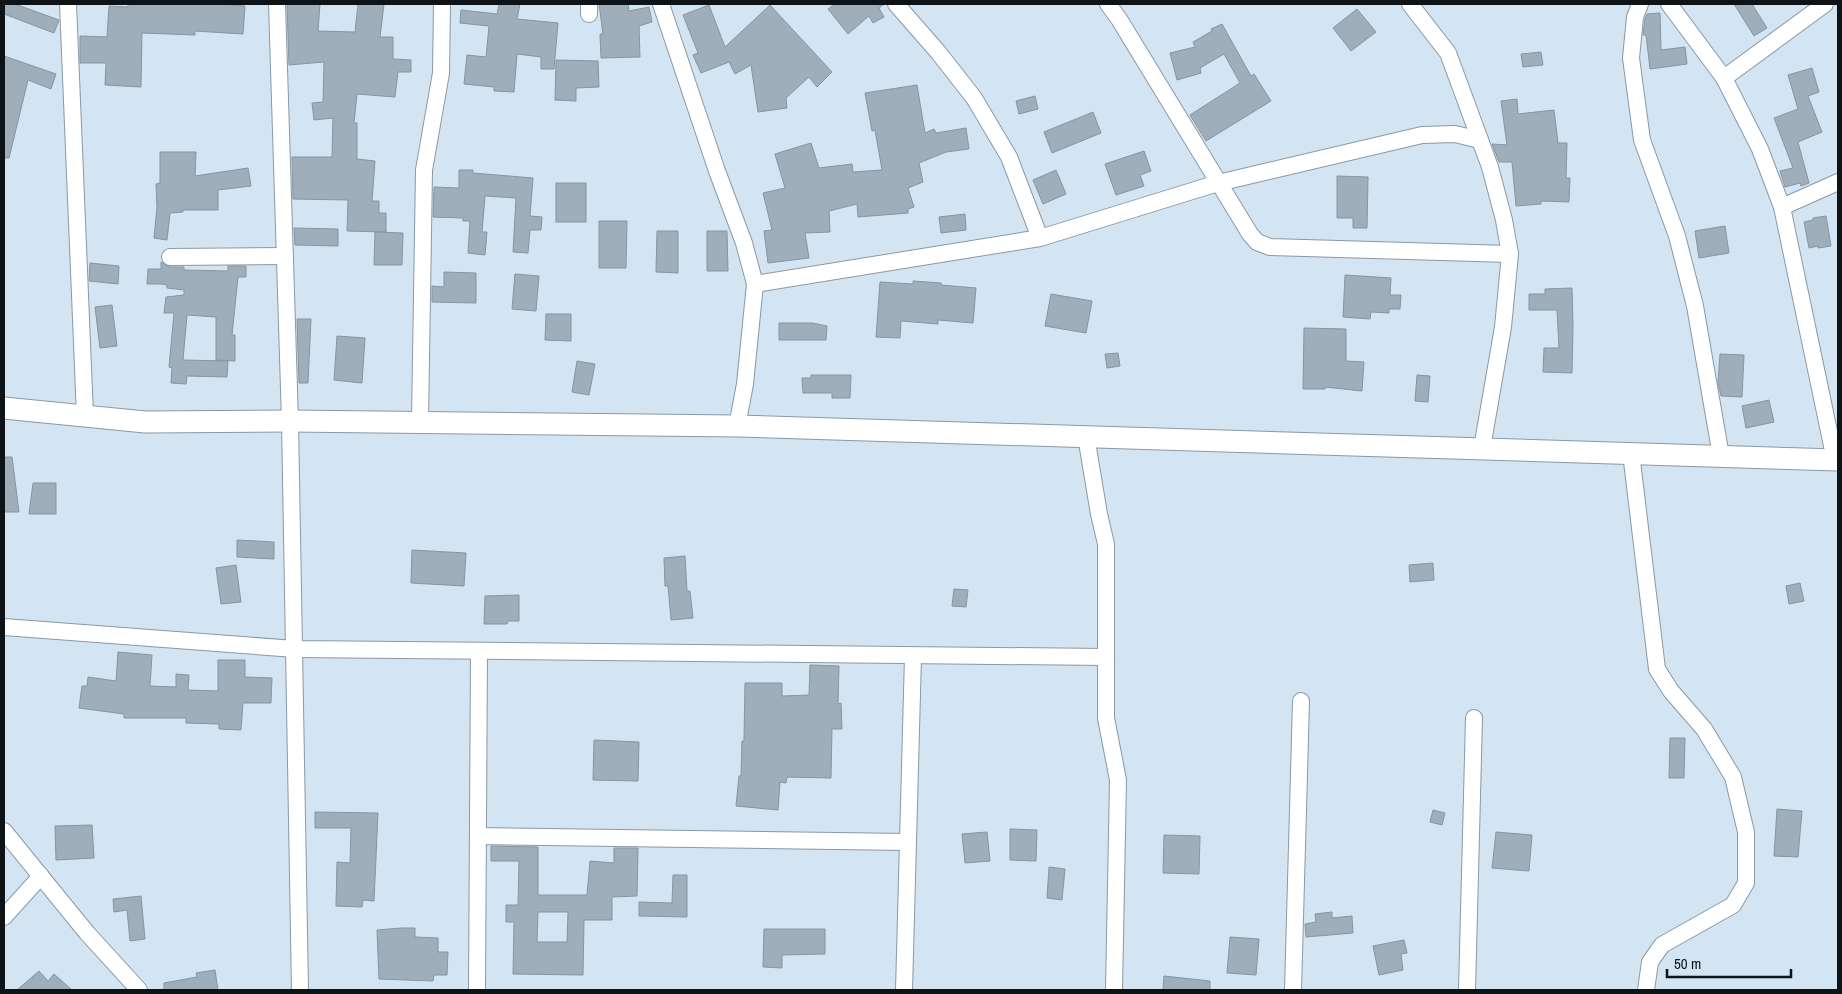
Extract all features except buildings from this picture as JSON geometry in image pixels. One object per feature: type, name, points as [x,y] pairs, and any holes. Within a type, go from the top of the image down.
[{"type":"street","points":[[68,4],[85,416]]},
{"type":"street","points":[[277,4],[290,421],[300,990]]},
{"type":"street","points":[[420,421],[424,170],[441,73],[442,4]]},
{"type":"street","points":[[661,4],[716,171],[744,243],[755,284],[745,384],[737,426]]},
{"type":"street","points":[[896,4],[938,52],[974,98],[1009,157],[1040,238]]},
{"type":"street","points":[[1108,4],[1218,183],[1257,242],[1270,246],[1510,254]]},
{"type":"street","points":[[1410,4],[1448,53],[1490,167],[1504,220],[1510,254],[1503,327],[1482,448]]},
{"type":"street","points":[[1640,4],[1635,17],[1631,58],[1642,140],[1677,236],[1695,306],[1721,456]]},
{"type":"street","points":[[4,408],[145,422],[420,421],[737,426],[1837,460],[1782,207],[1760,148],[1724,78],[1669,4]]},
{"type":"street","points":[[1724,78],[1825,4]]},
{"type":"street","points":[[755,284],[1040,238],[1218,183],[1422,135],[1455,134],[1480,140]]},
{"type":"street","points":[[1782,207],[1838,182]]},
{"type":"street","points":[[170,257],[285,256]]},
{"type":"street","points":[[1086,436],[1106,544],[1106,718],[1118,780],[1114,990]]},
{"type":"street","points":[[1632,453],[1658,669],[1671,691],[1704,729],[1733,776],[1746,832],[1746,883],[1733,905],[1662,945],[1650,962],[1646,990]]},
{"type":"street","points":[[4,627],[295,649],[1106,658]]},
{"type":"street","points":[[478,990],[479,651]]},
{"type":"street","points":[[904,990],[913,656]]},
{"type":"street","points":[[1293,990],[1301,701]]},
{"type":"street","points":[[1467,990],[1474,718]]},
{"type":"street","points":[[4,831],[87,933],[139,990]]},
{"type":"street","points":[[478,836],[908,842]]},
{"type":"street","points":[[4,917],[41,876]]}]
